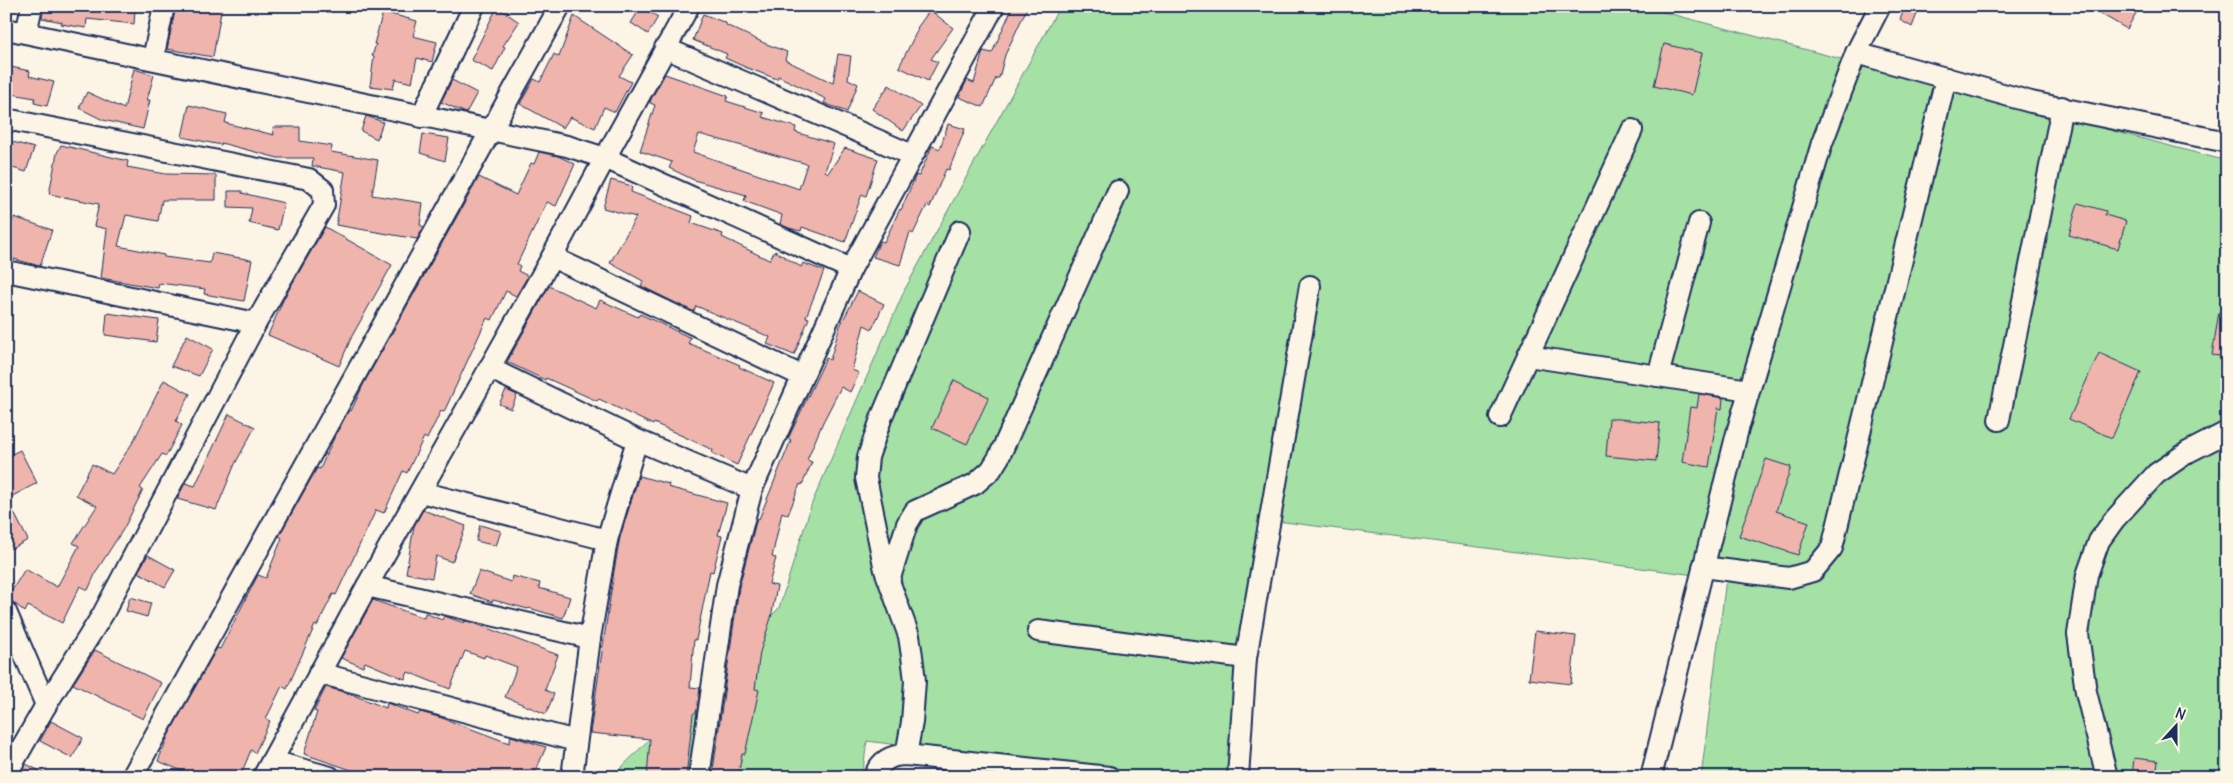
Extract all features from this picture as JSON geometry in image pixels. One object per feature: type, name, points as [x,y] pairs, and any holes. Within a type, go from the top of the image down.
[{"type":"street","points":[[26,33],[32,6]]},
{"type":"street","points":[[153,59],[164,6]]},
{"type":"street","points":[[132,777],[560,6]]},
{"type":"street","points":[[330,777],[267,769],[367,586],[552,257],[689,6]]},
{"type":"street","points":[[698,777],[728,585],[752,489],[851,269],[994,6]]},
{"type":"street","points":[[1651,777],[1749,390],[1822,142],[1856,53],[1880,6]]},
{"type":"street","points":[[420,117],[468,7]]},
{"type":"street","points":[[6,29],[420,117],[567,146],[605,158],[851,269]]},
{"type":"street","points":[[665,48],[912,155]]},
{"type":"street","points":[[1856,53],[2031,102],[2227,142]]},
{"type":"street","points":[[1703,567],[1790,578],[1813,571],[1832,548],[1946,78]]},
{"type":"street","points":[[1999,420],[2062,107]]},
{"type":"street","points":[[6,119],[309,179],[322,190],[324,205],[256,323],[103,614],[46,705],[6,775]]},
{"type":"street","points":[[1500,417],[1632,130]]},
{"type":"street","points":[[889,581],[907,524],[915,511],[975,484],[991,470],[999,457],[1118,191]]},
{"type":"street","points":[[1658,376],[1699,223]]},
{"type":"street","points":[[906,755],[912,722],[915,681],[909,636],[885,570],[866,478],[868,457],[882,416],[960,231]]},
{"type":"street","points":[[552,257],[802,376]]},
{"type":"street","points":[[6,271],[256,323]]},
{"type":"street","points":[[1238,777],[1246,658],[1310,286]]},
{"type":"street","points":[[1528,356],[1749,390]]},
{"type":"street","points":[[489,368],[637,440],[752,489]]},
{"type":"street","points":[[2107,777],[2086,692],[2078,634],[2087,575],[2099,541],[2114,520],[2156,474],[2188,452],[2227,432]]},
{"type":"street","points":[[572,777],[590,638],[607,540],[637,440]]},
{"type":"street","points":[[421,492],[607,540]]},
{"type":"street","points":[[367,586],[590,638]]},
{"type":"street","points":[[6,612],[46,705]]},
{"type":"street","points":[[1038,631],[1246,658]]},
{"type":"street","points":[[319,673],[576,740]]},
{"type":"street","points":[[874,777],[884,760],[896,755],[1109,777]]},
{"type":"green space","points":[[1060,6],[1641,6],[2227,161],[2227,777],[1701,777],[1726,579],[1269,520],[1236,777],[1144,777],[867,741],[862,777],[612,777],[779,608],[812,503],[905,289]]},
{"type":"building","points":[[44,6],[101,6],[135,10],[134,24],[87,19],[86,28],[61,24],[62,22],[42,18]]},
{"type":"building","points":[[176,6],[222,6],[213,57],[167,49]]},
{"type":"building","points":[[1013,6],[1028,6],[1005,55],[999,78],[996,78],[983,107],[959,97],[967,80],[974,83],[983,51],[992,53]]},
{"type":"building","points":[[1905,6],[1920,6],[1912,27],[1900,20]]},
{"type":"building","points":[[2087,6],[2140,6],[2127,29]]},
{"type":"building","points":[[497,7],[519,22],[503,46],[505,47],[493,71],[471,60]]},
{"type":"building","points":[[641,7],[658,17],[648,34],[631,23]]},
{"type":"building","points":[[930,10],[953,28],[931,59],[938,62],[928,81],[899,67],[917,28]]},
{"type":"building","points":[[383,12],[417,21],[413,36],[437,42],[432,62],[417,58],[412,83],[395,79],[393,89],[370,86],[374,56],[372,56],[376,44],[374,44]]},
{"type":"building","points":[[703,14],[787,52],[785,60],[833,83],[838,54],[851,56],[848,79],[858,84],[847,112],[824,103],[826,99],[778,76],[777,79],[745,67],[725,58],[727,54],[693,40]]},
{"type":"building","points":[[574,16],[633,55],[619,76],[631,82],[615,112],[604,107],[595,128],[570,117],[563,128],[520,104],[534,79],[540,82],[554,54],[559,57]]},
{"type":"building","points":[[1664,44],[1702,53],[1692,95],[1654,86]]},
{"type":"building","points":[[6,66],[30,71],[29,76],[54,82],[47,106],[34,103],[35,98],[6,93]]},
{"type":"building","points":[[134,69],[154,75],[147,100],[150,100],[143,129],[103,120],[79,108],[87,92],[124,109]]},
{"type":"building","points":[[665,74],[728,96],[726,101],[764,113],[762,117],[796,127],[795,132],[834,144],[825,171],[828,173],[845,148],[878,159],[866,196],[862,194],[845,242],[802,227],[801,231],[789,228],[780,224],[782,215],[744,201],[746,195],[694,180],[669,168],[672,162],[640,151],[655,105],[650,103]],"holes":[[[699,134],[807,164],[799,189],[693,152]]]},
{"type":"building","points":[[452,80],[477,93],[466,113],[441,102]]},
{"type":"building","points":[[889,85],[921,106],[903,131],[872,109]]},
{"type":"building","points":[[189,105],[227,114],[225,123],[274,135],[273,127],[300,127],[300,141],[332,146],[331,152],[378,160],[372,195],[423,203],[420,225],[424,227],[417,239],[336,225],[345,172],[312,166],[313,158],[278,158],[221,143],[221,145],[182,137]]},
{"type":"building","points":[[366,116],[383,122],[377,139],[361,131]]},
{"type":"building","points":[[948,124],[965,129],[949,170],[946,169],[930,207],[927,205],[913,234],[910,232],[900,265],[873,257],[880,241],[884,242],[901,210],[916,175],[919,176],[932,146],[940,149]]},
{"type":"building","points":[[423,134],[449,138],[445,161],[420,153]]},
{"type":"building","points":[[6,140],[34,148],[26,172],[6,166]]},
{"type":"building","points":[[61,145],[128,161],[127,167],[166,174],[216,175],[216,200],[162,200],[158,221],[126,215],[118,246],[164,255],[164,257],[210,263],[212,253],[252,260],[244,301],[204,294],[205,289],[159,283],[158,288],[101,278],[107,229],[94,226],[99,204],[49,194],[57,153]]},
{"type":"building","points":[[539,152],[558,156],[575,164],[556,206],[547,202],[517,264],[520,266],[518,271],[528,276],[516,296],[506,291],[492,320],[487,318],[444,412],[441,411],[427,439],[424,437],[407,473],[403,471],[384,513],[376,510],[336,595],[333,594],[317,626],[315,625],[287,689],[282,686],[266,719],[270,721],[255,753],[251,750],[240,777],[197,777],[158,761],[169,734],[217,648],[220,649],[258,575],[266,578],[282,538],[279,536],[317,468],[320,469],[349,410],[351,411],[364,383],[479,177],[516,195],[531,163],[534,164]]},
{"type":"building","points":[[611,180],[632,186],[631,192],[693,216],[691,223],[723,234],[722,237],[769,260],[775,251],[801,267],[803,263],[824,271],[806,317],[809,318],[794,355],[767,344],[770,337],[696,306],[694,311],[692,311],[641,286],[643,281],[610,263],[636,217],[603,208]]},
{"type":"building","points":[[228,191],[242,191],[242,193],[284,203],[278,230],[249,223],[252,208],[228,207]]},
{"type":"building","points":[[2078,203],[2106,211],[2105,215],[2126,221],[2118,249],[2069,235]]},
{"type":"building","points":[[14,217],[52,230],[40,266],[6,257],[6,240]]},
{"type":"building","points":[[325,227],[392,265],[352,336],[339,366],[268,335],[284,298]]},
{"type":"building","points":[[549,286],[596,308],[600,300],[638,317],[640,314],[691,338],[688,343],[740,365],[739,367],[774,383],[737,465],[712,453],[713,450],[654,423],[653,425],[599,399],[597,401],[507,362]]},
{"type":"building","points":[[858,291],[884,304],[872,329],[864,325],[852,370],[859,373],[850,392],[841,387],[823,422],[807,460],[812,462],[802,485],[800,484],[788,515],[782,512],[772,557],[776,558],[769,584],[777,586],[771,618],[760,652],[755,689],[759,690],[745,754],[742,754],[738,777],[712,777],[739,587],[757,518],[759,519],[791,440],[788,439],[826,358],[830,360],[840,326]]},
{"type":"building","points":[[2219,312],[2227,312],[2227,357],[2212,355]]},
{"type":"building","points":[[107,313],[159,320],[156,342],[105,335]]},
{"type":"building","points":[[187,335],[213,349],[199,376],[171,366]]},
{"type":"building","points":[[2099,353],[2141,372],[2112,438],[2069,419]]},
{"type":"building","points":[[164,380],[190,394],[176,421],[182,425],[166,456],[162,454],[140,488],[143,490],[124,528],[97,570],[88,590],[80,586],[62,623],[28,606],[25,612],[13,602],[6,600],[25,569],[57,587],[79,546],[73,543],[97,506],[76,495],[92,464],[112,474],[133,442]]},
{"type":"building","points":[[954,380],[989,397],[967,444],[932,428]]},
{"type":"building","points":[[506,390],[517,395],[511,409],[499,404]]},
{"type":"building","points":[[1699,394],[1723,398],[1722,409],[1718,408],[1709,467],[1682,462],[1690,407],[1697,408]]},
{"type":"building","points":[[229,414],[255,427],[235,464],[216,510],[177,499],[185,483],[195,486]]},
{"type":"building","points":[[1609,418],[1660,423],[1656,461],[1606,456]]},
{"type":"building","points":[[20,450],[37,483],[7,499],[28,540],[11,549],[6,539],[6,457]]},
{"type":"building","points":[[1766,459],[1791,467],[1776,511],[1809,522],[1798,555],[1739,536]]},
{"type":"building","points":[[639,476],[669,484],[668,487],[727,503],[718,535],[722,536],[713,572],[710,571],[696,640],[694,639],[690,687],[700,688],[697,711],[693,714],[686,777],[647,777],[650,739],[590,733],[620,537]]},
{"type":"building","points":[[423,510],[466,526],[452,562],[436,556],[432,578],[406,573],[414,526]]},
{"type":"building","points":[[480,525],[501,531],[496,546],[476,541]]},
{"type":"building","points":[[148,555],[175,570],[165,587],[138,572]]},
{"type":"building","points":[[479,571],[511,582],[512,576],[540,583],[539,588],[570,597],[563,618],[529,608],[493,600],[492,602],[470,594]]},
{"type":"building","points":[[130,597],[151,603],[147,617],[126,611]]},
{"type":"building","points":[[373,600],[424,618],[425,613],[442,620],[444,616],[464,623],[464,621],[471,622],[558,655],[545,690],[554,694],[546,714],[505,697],[517,667],[485,655],[484,658],[465,651],[450,689],[408,672],[405,679],[365,662],[363,667],[341,658]]},
{"type":"building","points":[[1535,631],[1576,636],[1571,684],[1529,679]]},
{"type":"building","points":[[95,650],[161,683],[143,719],[73,684]]},
{"type":"building","points":[[326,687],[386,708],[387,703],[418,715],[420,712],[442,718],[509,743],[511,736],[546,747],[534,775],[526,772],[525,777],[372,777],[304,754],[317,712],[314,711]]},
{"type":"building","points":[[51,721],[83,738],[72,758],[40,741]]},
{"type":"building","points":[[2134,758],[2158,761],[2156,777],[2132,777]]},
{"type":"building","points":[[26,764],[52,777],[19,777]]}]
